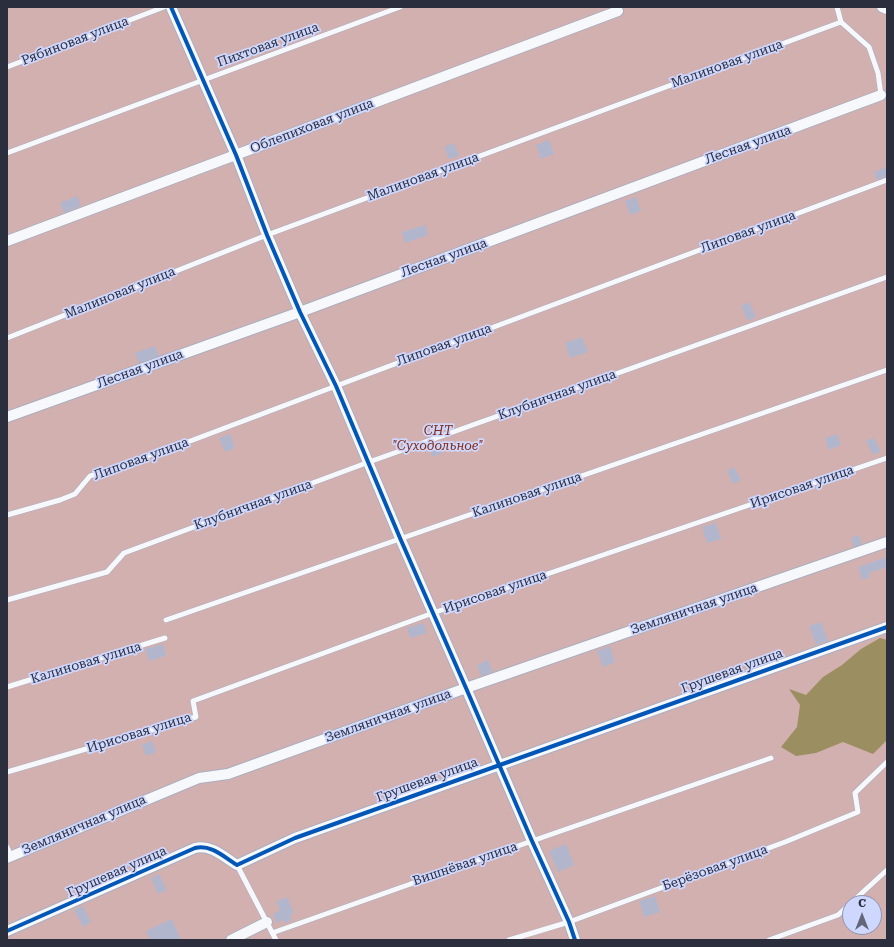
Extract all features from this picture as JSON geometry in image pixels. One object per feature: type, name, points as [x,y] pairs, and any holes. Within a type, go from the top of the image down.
[{"type":"street","points":[[171,7],[236,155],[267,235],[300,312],[336,386],[400,538],[532,841],[569,922],[575,940]]},
{"type":"street","points":[[882,7],[887,9]]},
{"type":"street","name":"Облепиховая улица","points":[[7,241],[618,11]]},
{"type":"street","name":"Лесная улица","points":[[7,417],[300,312],[880,95]]},
{"type":"street","name":"Земляничная улица","points":[[8,854],[199,778],[228,774],[466,688],[887,542]]},
{"type":"street","name":"Грушевая улица","points":[[7,931],[31,922],[194,848],[202,846],[209,848],[237,865],[295,838],[887,626]]},
{"type":"street","points":[[231,940],[267,922]]},
{"type":"lane","name":"Рябиновая улица","points":[[7,66],[164,7]]},
{"type":"lane","name":"Пихтовая улица","points":[[7,153],[400,7]]},
{"type":"lane","points":[[837,7],[841,22],[869,47],[878,73],[880,95]]},
{"type":"lane","name":"Малиновая улица","points":[[7,338],[267,235],[841,22]]},
{"type":"lane","name":"Липовая улица","points":[[7,515],[60,500],[75,494],[90,476],[193,440],[887,180]]},
{"type":"lane","name":"Клубничная улица","points":[[7,600],[107,572],[124,553],[369,462],[887,277]]},
{"type":"lane","name":"Калиновая улица","points":[[166,620],[887,370]]},
{"type":"lane","name":"Ирисовая улица","points":[[7,772],[196,717],[193,701],[433,613],[887,458]]},
{"type":"lane","name":"Калиновая улица","points":[[7,687],[165,638]]},
{"type":"lane","name":"Вишнёвая улица","points":[[272,933],[771,758]]},
{"type":"lane","name":"Берёзовая улица","points":[[509,940],[569,922],[785,842],[858,812],[855,793],[887,762]]},
{"type":"lane","points":[[237,865],[276,940]]},
{"type":"lane","points":[[859,895],[887,870]]},
{"type":"lane","points":[[768,940],[838,915],[842,911]]},
{"type":"green space","name":"СНТ \"Суходольное\"","points":[[7,7],[887,7],[887,940],[7,940]]},
{"type":"shaded area","points":[[880,638],[887,640],[887,740],[873,754],[843,742],[816,753],[796,756],[781,747],[797,727],[800,705],[789,689],[806,695],[823,677],[842,665],[861,649]]},
{"type":"building","points":[[549,140],[554,154],[541,159],[536,145]]},
{"type":"building","points":[[454,143],[459,156],[449,159],[444,147]]},
{"type":"building","points":[[887,167],[887,176],[877,180],[874,172]]},
{"type":"building","points":[[77,196],[81,206],[64,213],[60,203]]},
{"type":"building","points":[[636,197],[641,211],[630,215],[625,201]]},
{"type":"building","points":[[425,225],[428,235],[405,243],[402,232]]},
{"type":"building","points":[[749,302],[756,317],[748,321],[741,306]]},
{"type":"building","points":[[582,337],[588,352],[570,358],[565,343]]},
{"type":"building","points":[[155,346],[159,356],[139,363],[135,353]]},
{"type":"building","points":[[230,434],[235,448],[225,452],[219,438]]},
{"type":"building","points":[[837,434],[841,445],[829,450],[825,438]]},
{"type":"building","points":[[874,438],[881,451],[873,455],[866,441]]},
{"type":"building","points":[[438,442],[442,453],[433,457],[428,447]]},
{"type":"building","points":[[734,467],[741,480],[733,484],[727,471]]},
{"type":"building","points":[[716,523],[721,539],[707,543],[702,527]]},
{"type":"building","points":[[859,535],[862,544],[854,547],[851,538]]},
{"type":"building","points":[[887,557],[887,567],[869,573],[870,577],[862,580],[858,567]]},
{"type":"building","points":[[821,622],[828,641],[816,645],[809,626]]},
{"type":"building","points":[[424,623],[427,633],[410,638],[407,628]]},
{"type":"building","points":[[163,644],[166,656],[149,661],[145,649]]},
{"type":"building","points":[[610,646],[615,662],[603,667],[597,651]]},
{"type":"building","points":[[488,660],[493,672],[481,676],[477,665]]},
{"type":"building","points":[[152,741],[156,752],[146,756],[142,745]]},
{"type":"building","points":[[566,844],[574,865],[558,872],[549,851]]},
{"type":"building","points":[[159,874],[167,890],[158,894],[151,878]]},
{"type":"building","points":[[655,896],[660,912],[644,917],[639,901]]},
{"type":"building","points":[[287,897],[294,913],[290,916],[292,920],[285,923],[283,920],[277,923],[273,914],[280,910],[276,902]]},
{"type":"building","points":[[83,906],[91,922],[83,927],[74,910]]},
{"type":"building","points":[[172,919],[181,940],[150,940],[146,931]]},
{"type":"cycle path","points":[[171,7],[236,155],[267,235],[300,312],[336,386],[400,538],[532,841],[569,922],[575,940]]},
{"type":"cycle path","points":[[7,931],[195,848],[201,847],[212,850],[237,865],[295,838],[887,627]]}]
